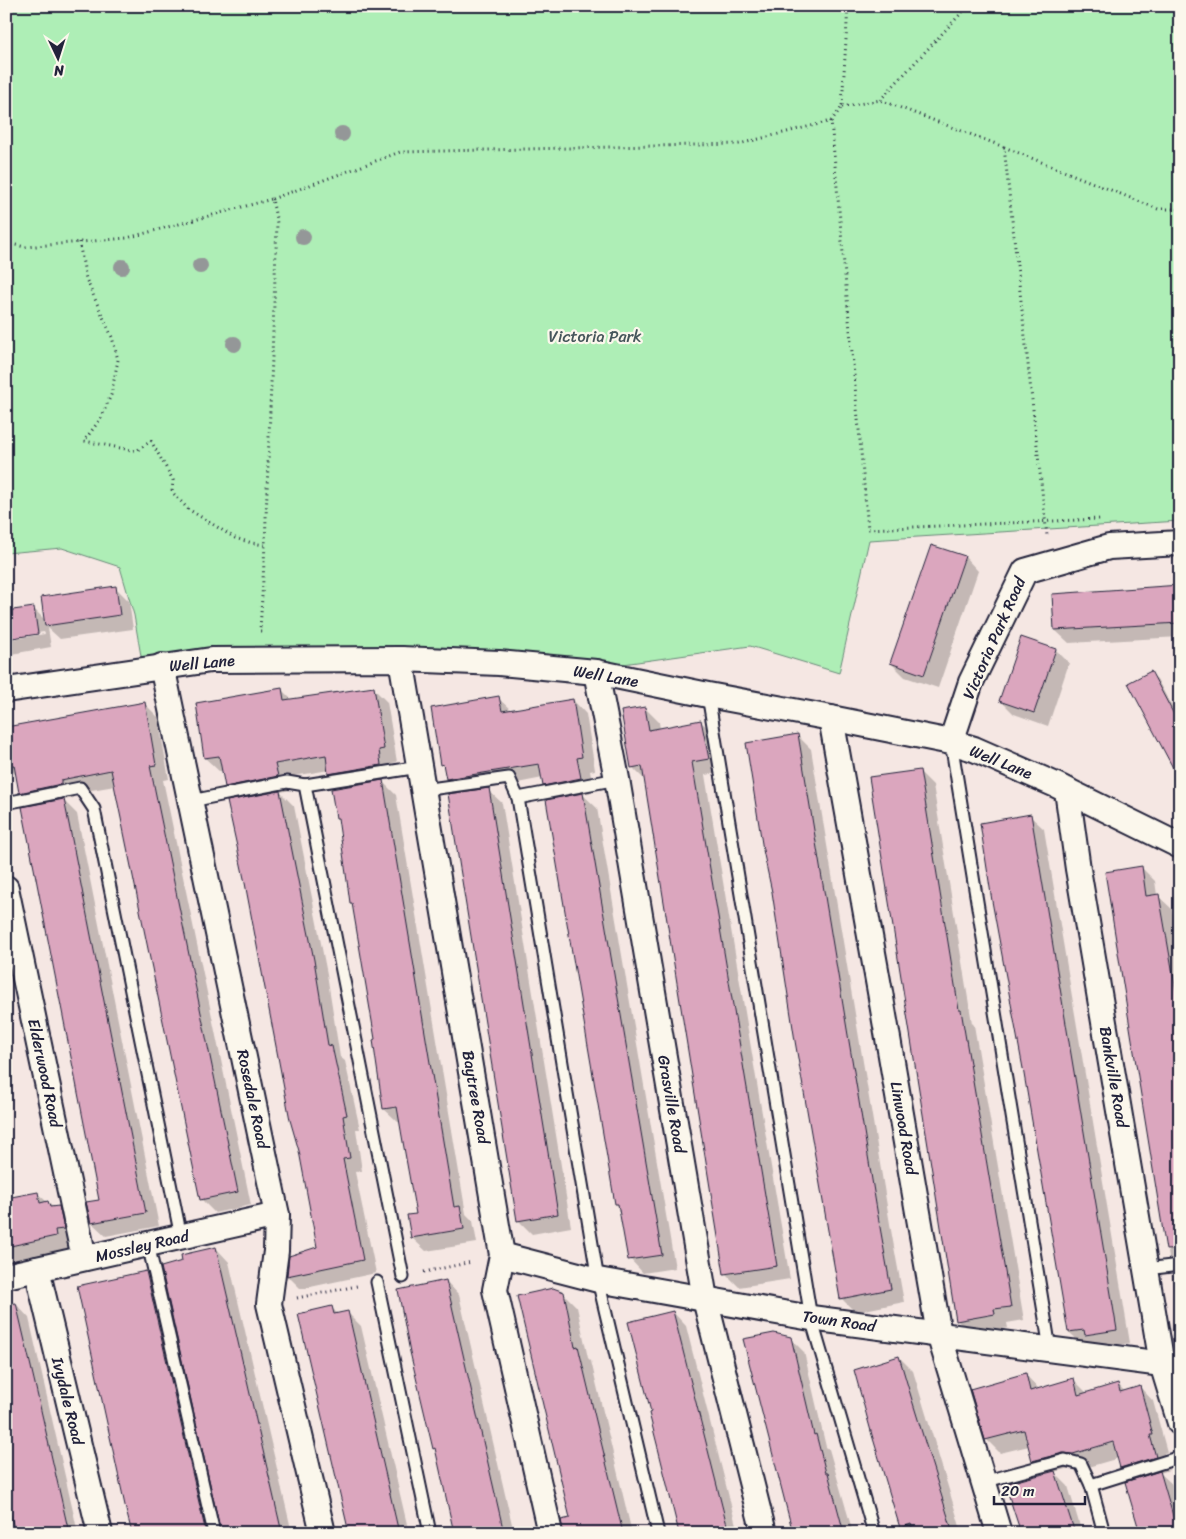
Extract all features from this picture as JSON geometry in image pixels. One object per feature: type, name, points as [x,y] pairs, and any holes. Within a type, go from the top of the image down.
[{"type":"street","name":"Victoria Park Road","points":[[952,742],[971,682],[1025,571],[1109,547],[1180,543]]},
{"type":"street","name":"Well Lane","points":[[6,690],[211,660],[402,659],[499,662],[596,672],[708,696],[952,742],[974,749],[1067,790],[1180,846]]},
{"type":"street","name":"Baytree Road","points":[[402,659],[502,1255],[495,1290],[550,1533]]},
{"type":"street","name":"Rosedale Road","points":[[162,666],[277,1215],[276,1251],[269,1304],[323,1533]]},
{"type":"street","name":"Grasville Road","points":[[596,672],[617,779],[705,1299],[764,1533]]},
{"type":"street","name":"Linwood Road","points":[[830,718],[882,1002],[939,1334],[998,1533]]},
{"type":"street","name":"Bankville Road","points":[[1067,790],[1078,869],[1146,1269],[1171,1364],[1180,1424]]},
{"type":"street","name":"Elderwood Road","points":[[6,888],[84,1258]]},
{"type":"street","name":"Mossley Road","points":[[6,1276],[277,1215]]},
{"type":"street","name":"Town Road","points":[[502,1255],[598,1280],[811,1318],[1171,1364]]},
{"type":"street","name":"Ivydale Road","points":[[37,1269],[100,1533]]},
{"type":"lane","points":[[708,696],[811,1318],[874,1533]]},
{"type":"lane","points":[[952,742],[1050,1349]]},
{"type":"lane","points":[[191,801],[287,782],[305,785],[421,779],[510,778],[518,798],[598,1280],[658,1533]]},
{"type":"lane","points":[[518,798],[617,779]]},
{"type":"lane","points":[[305,785],[403,1276]]},
{"type":"lane","points":[[6,803],[80,788],[94,809],[181,1237]]},
{"type":"lane","points":[[148,1244],[214,1533]]},
{"type":"lane","points":[[1146,1269],[1180,1265]]},
{"type":"lane","points":[[377,1282],[430,1533]]},
{"type":"lane","points":[[1091,1485],[1180,1457]]},
{"type":"lane","points":[[983,1482],[1065,1460],[1081,1464],[1091,1485],[1104,1533]]},
{"type":"path","points":[[6,243],[25,247],[126,238],[272,199],[400,152],[739,144],[831,121],[842,107],[848,6]]},
{"type":"path","points":[[880,100],[968,6]]},
{"type":"path","points":[[842,107],[880,100],[1004,147],[1158,209],[1180,209]]},
{"type":"path","points":[[831,121],[868,529],[1046,522]]},
{"type":"path","points":[[1004,147],[1046,522],[1049,564]]},
{"type":"path","points":[[268,631],[260,631],[277,222],[272,199]]},
{"type":"path","points":[[79,242],[86,279],[112,337],[118,360],[111,395],[101,418],[84,440],[136,451],[151,442],[174,480],[172,492],[188,509],[235,538],[265,545]]},
{"type":"green space","name":"Victoria Park","points":[[6,6],[1180,6],[1180,521],[869,540],[839,673],[750,646],[602,667],[142,662],[134,615],[120,567],[62,548],[6,553]]},
{"type":"building","points":[[931,545],[965,556],[924,675],[890,663]]},
{"type":"building","points":[[1180,585],[1180,623],[1054,630],[1052,594]]},
{"type":"building","points":[[116,586],[120,615],[45,626],[41,597]]},
{"type":"building","points":[[34,607],[38,634],[6,639],[6,611]]},
{"type":"building","points":[[1021,637],[1056,649],[1034,713],[999,701]]},
{"type":"building","points":[[1151,671],[1180,726],[1180,781],[1128,683]]},
{"type":"building","points":[[374,687],[384,749],[379,750],[381,765],[328,774],[326,755],[275,764],[278,776],[225,787],[219,756],[204,758],[196,703],[282,688],[284,700]]},
{"type":"building","points":[[499,696],[502,711],[573,699],[582,757],[577,758],[581,778],[543,786],[539,764],[446,779],[443,764],[440,765],[431,708]]},
{"type":"building","points":[[145,702],[156,765],[150,766],[238,1192],[200,1200],[111,770],[61,780],[61,784],[19,793],[14,765],[6,766],[6,727]]},
{"type":"building","points":[[645,707],[649,730],[701,720],[709,759],[692,762],[777,1266],[724,1274],[642,766],[631,768],[621,711]]},
{"type":"building","points":[[798,734],[891,1289],[840,1299],[746,743]]},
{"type":"building","points":[[920,770],[959,1010],[961,1010],[1011,1307],[994,1309],[995,1314],[956,1321],[869,777]]},
{"type":"building","points":[[383,780],[454,1207],[460,1206],[464,1229],[411,1238],[407,1215],[416,1214],[397,1107],[383,1109],[373,1040],[375,1039],[352,903],[350,903],[338,818],[336,818],[331,789]]},
{"type":"building","points":[[489,788],[558,1214],[517,1221],[448,794]]},
{"type":"building","points":[[280,791],[314,960],[328,1045],[332,1046],[347,1115],[343,1116],[350,1158],[343,1159],[363,1260],[287,1276],[289,1256],[317,1247],[227,801]]},
{"type":"building","points":[[583,793],[662,1255],[628,1260],[618,1204],[615,1204],[546,800]]},
{"type":"building","points":[[64,799],[146,1213],[91,1223],[86,1202],[99,1200],[22,807]]},
{"type":"building","points":[[1031,814],[1117,1330],[1085,1335],[1084,1330],[1068,1332],[980,823]]},
{"type":"building","points":[[1142,866],[1146,896],[1159,894],[1180,1014],[1180,1249],[1166,1250],[1105,872]]},
{"type":"building","points":[[38,1192],[40,1203],[48,1201],[50,1207],[59,1206],[64,1229],[55,1230],[56,1236],[6,1247],[6,1198]]},
{"type":"building","points":[[216,1247],[282,1533],[221,1533],[161,1267],[182,1261],[181,1255]]},
{"type":"building","points":[[146,1271],[206,1533],[132,1533],[126,1510],[77,1286]]},
{"type":"building","points":[[446,1280],[504,1533],[454,1533],[435,1448],[433,1449],[410,1352],[398,1290]]},
{"type":"building","points":[[553,1288],[564,1292],[575,1347],[578,1346],[623,1533],[563,1533],[561,1520],[570,1518],[517,1296]]},
{"type":"building","points":[[16,1303],[69,1533],[15,1533],[6,1495],[6,1304]]},
{"type":"building","points":[[332,1306],[334,1314],[348,1311],[399,1533],[349,1533],[298,1314]]},
{"type":"building","points":[[673,1311],[729,1533],[679,1533],[628,1322]]},
{"type":"building","points":[[774,1333],[791,1337],[814,1435],[816,1434],[826,1473],[828,1473],[844,1533],[793,1533],[743,1339]]},
{"type":"building","points":[[899,1356],[953,1533],[914,1533],[911,1524],[900,1528],[854,1370]]},
{"type":"building","points":[[1026,1373],[1030,1391],[1074,1378],[1078,1395],[1118,1383],[1120,1392],[1140,1386],[1153,1435],[1150,1435],[1156,1457],[1120,1468],[1113,1442],[1073,1454],[1063,1453],[1032,1461],[1024,1430],[985,1440],[970,1389]]},
{"type":"building","points":[[1055,1471],[1075,1533],[1021,1533],[1005,1484]]},
{"type":"building","points":[[1160,1471],[1178,1533],[1140,1533],[1125,1482]]}]
